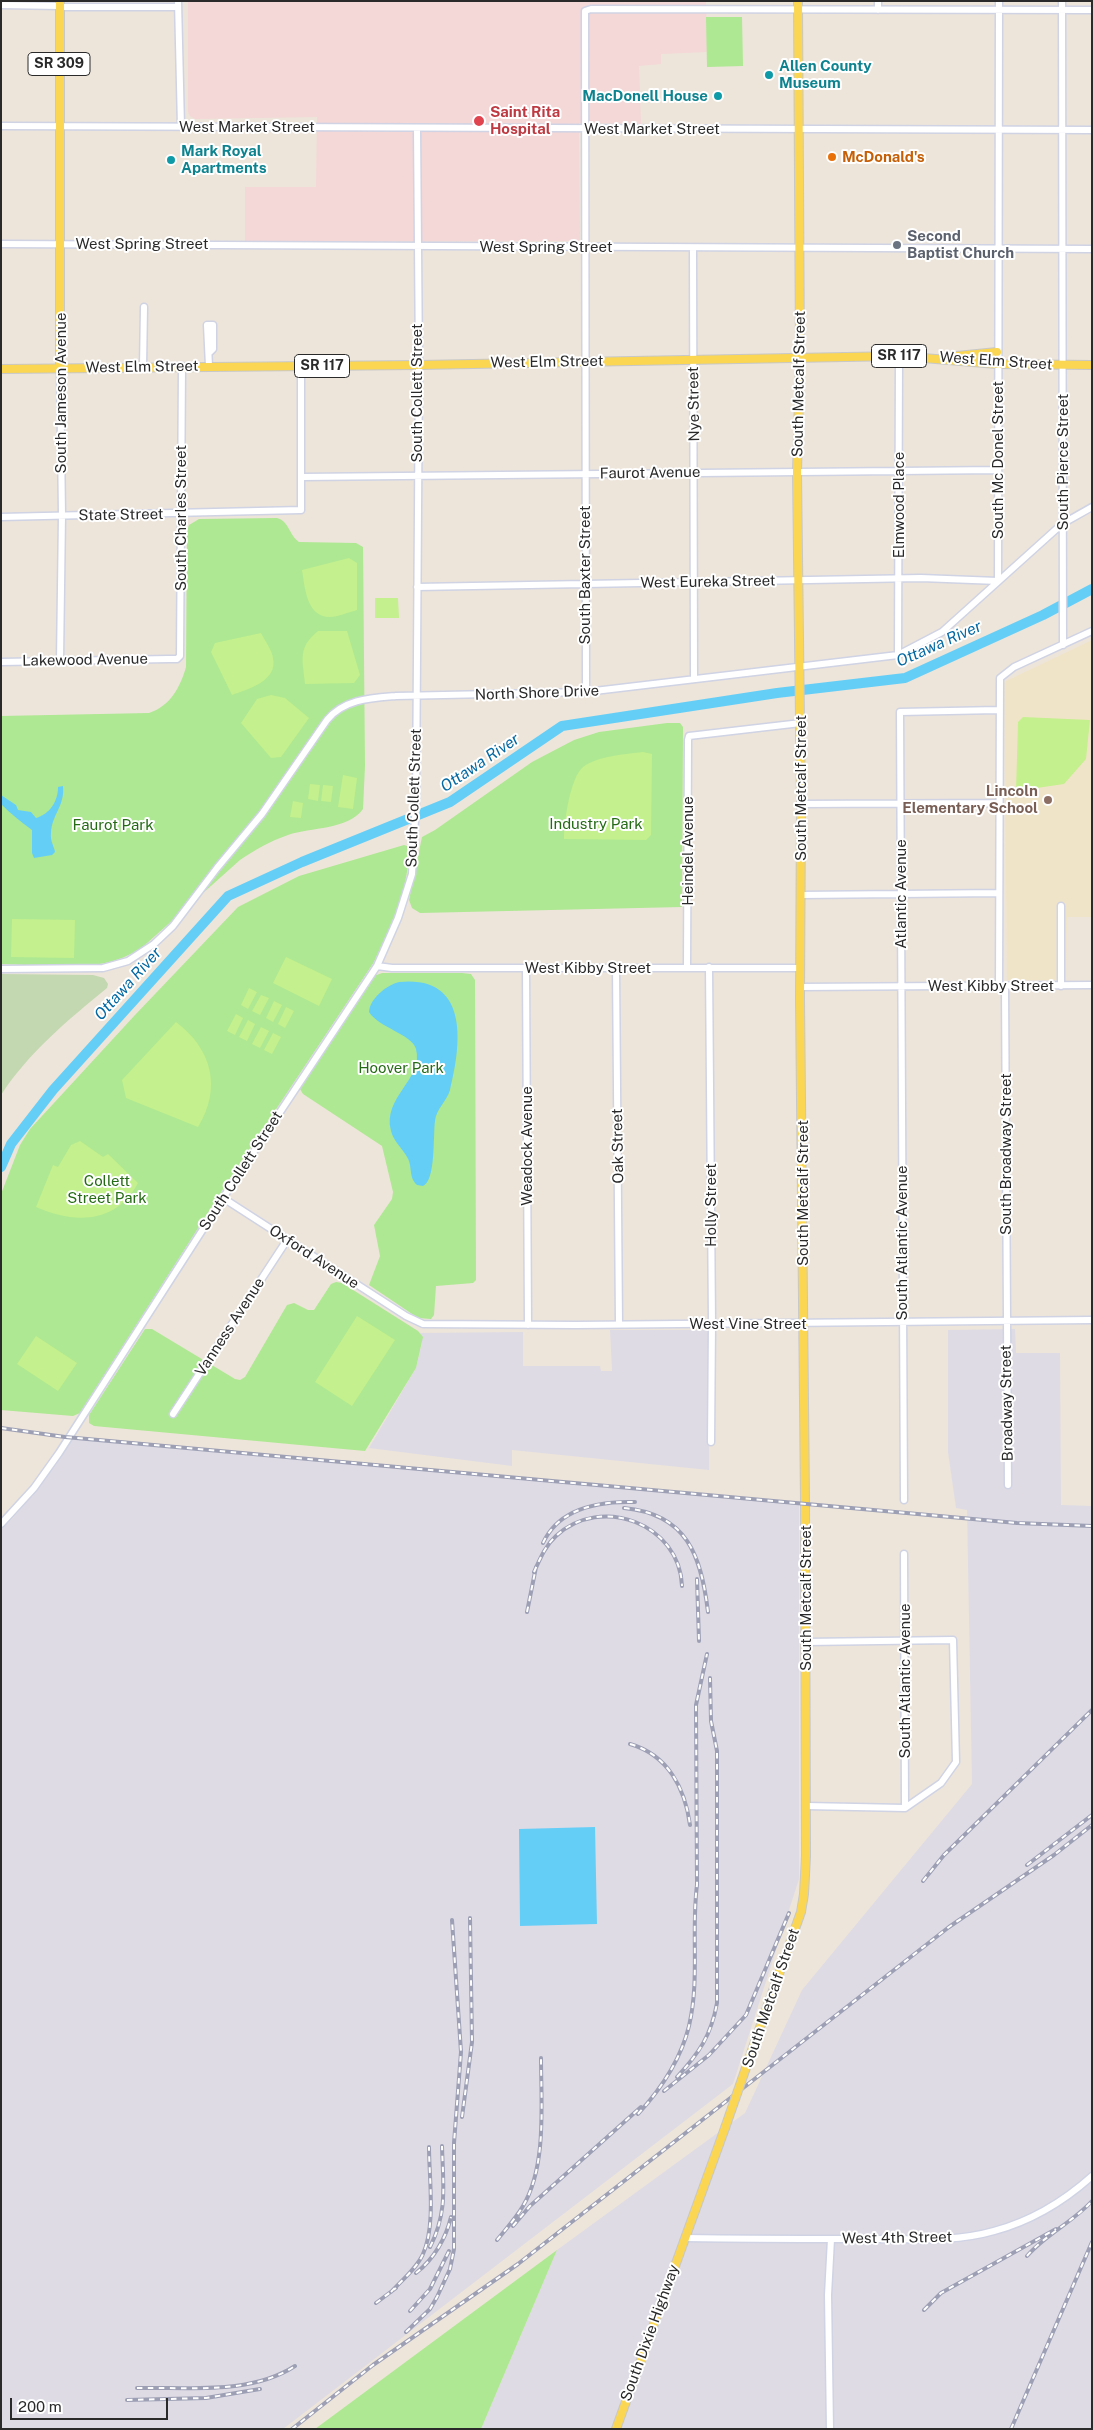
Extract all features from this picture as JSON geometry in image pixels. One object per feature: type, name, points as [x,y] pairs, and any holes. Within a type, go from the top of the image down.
[{"type":"main road","name":"SR 309","points":[[59,126],[60,5]]},
{"type":"main road","name":"South Metcalf Street","points":[[686,2238],[801,1912],[804,1894],[806,1642],[800,987],[802,804],[797,472],[800,359],[798,5]]},
{"type":"main road","name":"South Jameson Avenue","points":[[59,126],[60,368]]},
{"type":"main road","points":[[942,358],[997,352]]},
{"type":"main road","name":"West Elm Street","points":[[1,369],[418,365],[899,356],[942,358],[997,364],[1092,365]]},
{"type":"main road","name":"South Dixie Highway","points":[[616,2429],[686,2238]]},
{"type":"street","points":[[878,1],[878,10]]},
{"type":"street","name":"South Mc Donel Street","points":[[998,581],[999,1]]},
{"type":"street","name":"South Pierce Street","points":[[1062,1],[1064,249],[1063,645]]},
{"type":"street","points":[[1,5],[178,4],[181,127]]},
{"type":"street","points":[[798,5],[878,10],[1092,10]]},
{"type":"street","name":"South Baxter Street","points":[[586,692],[584,12],[591,9],[798,5]]},
{"type":"street","name":"West Market Street","points":[[1,126],[1092,130]]},
{"type":"street","name":"South Collett Street","points":[[1,1524],[41,1480],[223,1198],[377,966],[403,903],[412,874],[416,800],[417,128]]},
{"type":"street","name":"West Spring Street","points":[[1,244],[693,249],[1092,249]]},
{"type":"street","name":"Nye Street","points":[[693,249],[694,679]]},
{"type":"street","points":[[143,367],[144,307]]},
{"type":"street","points":[[209,366],[210,352]]},
{"type":"street","name":"Elmwood Place","points":[[898,655],[899,356]]},
{"type":"street","name":"South Charles Street","points":[[169,659],[177,658],[181,651],[182,366]]},
{"type":"street","points":[[301,366],[302,477]]},
{"type":"street","name":"South Jameson Avenue","points":[[60,368],[62,515],[60,660]]},
{"type":"street","name":"Faurot Avenue","points":[[302,477],[998,470]]},
{"type":"street","name":"State Street","points":[[1,517],[301,510],[302,477]]},
{"type":"street","name":"North Shore Drive","points":[[1,969],[52,970],[112,966],[134,958],[154,944],[173,926],[217,868],[262,814],[332,714],[346,705],[362,700],[416,697],[586,692],[898,655],[942,632],[1062,524],[1092,507]]},
{"type":"street","name":"West Eureka Street","points":[[417,587],[966,578],[998,581]]},
{"type":"street","points":[[1002,986],[999,893],[999,682],[1002,675],[1014,667],[1092,631]]},
{"type":"street","name":"Lakewood Avenue","points":[[1,662],[169,659]]},
{"type":"street","name":"Atlantic Avenue","points":[[901,986],[900,712],[998,710]]},
{"type":"street","name":"Heindel Avenue","points":[[687,967],[689,736],[801,723]]},
{"type":"street","points":[[802,804],[999,803]]},
{"type":"street","points":[[801,895],[999,893]]},
{"type":"street","points":[[1060,906],[1061,986]]},
{"type":"street","name":"West Kibby Street","points":[[377,966],[392,968],[800,968]]},
{"type":"street","name":"Holly Street","points":[[709,967],[712,1324],[710,1442]]},
{"type":"street","name":"Weadock Avenue","points":[[526,968],[528,1325]]},
{"type":"street","name":"Oak Street","points":[[616,968],[619,1324]]},
{"type":"street","name":"West Kibby Street","points":[[800,987],[1092,985]]},
{"type":"street","name":"South Atlantic Avenue","points":[[901,986],[904,1500]]},
{"type":"street","name":"South Broadway Street","points":[[1002,986],[1007,1321]]},
{"type":"street","name":"Oxford Avenue","points":[[223,1198],[406,1316]]},
{"type":"street","name":"Vanness Avenue","points":[[173,1414],[287,1240]]},
{"type":"street","name":"West Vine Street","points":[[406,1316],[422,1324],[528,1325],[1092,1320]]},
{"type":"street","name":"Broadway Street","points":[[1007,1321],[1008,1485]]},
{"type":"street","name":"South Atlantic Avenue","points":[[904,1554],[905,1808]]},
{"type":"street","points":[[806,1642],[953,1640],[956,1739],[956,1762],[948,1775],[941,1783],[905,1808],[806,1806]]},
{"type":"street","name":"West 4th Street","points":[[686,2238],[945,2238],[991,2232],[1040,2214],[1068,2196],[1092,2176]]},
{"type":"street","points":[[830,2429],[828,2295],[831,2239]]},
{"type":"shaded area","name":"Saint Rita Hospital","points":[[188,1],[787,1],[706,2],[707,52],[661,54],[661,64],[639,66],[641,124],[579,123],[580,241],[245,242],[245,187],[316,187],[317,117],[195,119],[190,116],[188,112]]},
{"type":"shaded area","name":"Lincoln Elementary School","points":[[1092,640],[1092,917],[1067,917],[1066,980],[1007,980],[1004,682]]},
{"type":"shaded area","points":[[1015,1329],[1016,1353],[1060,1353],[1061,1505],[1092,1506],[1092,2429],[481,2429],[557,2250],[745,2113],[802,1990],[972,1784],[967,1510],[956,1508],[948,1452],[948,1330]]},
{"type":"shaded area","points":[[610,1330],[709,1330],[709,1470],[512,1450],[512,1466],[369,1448],[416,1368],[422,1343],[420,1333],[523,1332],[523,1366],[600,1366],[601,1371],[612,1371]]},
{"type":"shaded area","points":[[72,1439],[799,1505],[799,1879],[733,2084],[283,2429],[1,2429],[1,1529],[13,1518],[55,1466]]},
{"type":"green space","points":[[706,17],[742,17],[743,66],[707,67]]},
{"type":"green space","name":"Faurot Park","points":[[277,518],[287,525],[299,542],[356,543],[363,547],[365,766],[363,809],[348,821],[328,827],[297,832],[269,843],[251,853],[240,860],[146,944],[114,961],[95,965],[57,967],[1,964],[1,716],[149,713],[163,706],[177,689],[186,667],[187,531],[189,525],[199,519]]},
{"type":"green space","points":[[349,558],[357,563],[357,610],[333,617],[322,616],[311,607],[302,570]]},
{"type":"green space","points":[[375,598],[398,598],[399,618],[375,618]]},
{"type":"green space","points":[[318,631],[347,631],[360,675],[354,683],[305,684],[304,649],[311,637]]},
{"type":"green space","points":[[261,633],[272,655],[273,666],[271,673],[253,687],[232,695],[211,652],[215,643]]},
{"type":"green space","points":[[271,695],[285,698],[309,718],[281,757],[271,758],[241,723],[257,699]]},
{"type":"green space","points":[[1023,717],[1090,720],[1086,759],[1064,784],[1016,791],[1018,722]]},
{"type":"green space","name":"Industry Park","points":[[680,723],[683,727],[682,907],[420,913],[412,908],[409,900],[422,837],[435,830],[532,762],[574,740],[599,732]]},
{"type":"green space","points":[[643,752],[652,754],[651,835],[646,840],[564,839],[571,790],[578,773],[583,767],[604,758]]},
{"type":"green space","points":[[343,775],[357,778],[353,809],[338,807]]},
{"type":"green space","points":[[310,784],[320,785],[318,801],[308,799]]},
{"type":"green space","points":[[323,785],[333,786],[331,802],[321,801]]},
{"type":"green space","points":[[293,801],[303,803],[301,818],[290,817]]},
{"type":"green space","name":"Collett Street Park","points":[[404,845],[407,846],[407,874],[392,921],[374,962],[225,1186],[80,1413],[73,1416],[1,1410],[1,1194],[20,1145],[30,1129],[238,907],[299,876]]},
{"type":"green space","points":[[12,919],[75,920],[74,958],[11,957]]},
{"type":"green space","points":[[286,957],[332,979],[319,1006],[273,983]]},
{"type":"green space","name":"Hoover Park","points":[[382,973],[462,973],[471,974],[475,980],[476,1280],[473,1283],[436,1286],[434,1315],[431,1319],[418,1318],[369,1285],[380,1256],[374,1225],[392,1199],[393,1192],[382,1146],[303,1094],[300,1089],[374,976]]},
{"type":"green space","points":[[1,974],[93,975],[104,978],[108,984],[107,988],[37,1051],[12,1079],[1,1095]]},
{"type":"green space","points":[[249,988],[257,992],[248,1009],[241,1005]]},
{"type":"green space","points":[[261,995],[269,998],[260,1015],[252,1011]]},
{"type":"green space","points":[[274,1001],[282,1005],[273,1022],[266,1018]]},
{"type":"green space","points":[[286,1007],[294,1011],[285,1028],[278,1024]]},
{"type":"green space","points":[[236,1014],[243,1018],[235,1035],[227,1031]]},
{"type":"green space","points":[[248,1020],[255,1024],[247,1041],[239,1037]]},
{"type":"green space","points":[[176,1022],[198,1044],[210,1070],[210,1098],[198,1127],[126,1098],[122,1080]]},
{"type":"green space","points":[[261,1027],[269,1031],[260,1048],[252,1044]]},
{"type":"green space","points":[[273,1033],[281,1037],[272,1054],[264,1050]]},
{"type":"green space","points":[[80,1141],[103,1157],[108,1154],[138,1183],[129,1196],[118,1206],[106,1213],[93,1217],[65,1216],[50,1213],[36,1207],[53,1165],[58,1167],[71,1145]]},
{"type":"green space","points":[[336,1282],[342,1283],[418,1331],[423,1337],[416,1368],[365,1451],[94,1426],[89,1423],[89,1415],[145,1329],[152,1329],[235,1379],[240,1380],[245,1377],[287,1305],[294,1303],[308,1310],[314,1310],[331,1284]]},
{"type":"green space","points":[[357,1316],[395,1340],[352,1406],[315,1382]]},
{"type":"green space","points":[[36,1336],[77,1363],[58,1391],[17,1364]]},
{"type":"green space","points":[[557,2250],[481,2429],[315,2429]]},
{"type":"water","points":[[63,786],[62,799],[51,833],[55,852],[52,855],[34,858],[32,853],[32,830],[1,804],[1,795],[16,805],[18,810],[31,812],[36,818],[49,810],[57,797],[58,787]]},
{"type":"water","points":[[399,982],[422,983],[438,989],[449,1000],[455,1015],[458,1033],[457,1052],[450,1090],[436,1117],[432,1167],[430,1176],[423,1186],[417,1185],[412,1179],[409,1160],[392,1135],[390,1119],[392,1108],[414,1070],[417,1060],[416,1049],[408,1039],[374,1018],[369,1012],[372,1002],[380,993],[389,986]]},
{"type":"water","points":[[595,1827],[597,1924],[520,1926],[519,1829]]},
{"type":"waterway","name":"Ottawa River","points":[[1,1167],[11,1144],[53,1090],[228,896],[302,862],[450,802],[562,726],[777,693],[905,678],[1043,615],[1092,589]]},
{"type":"railway","points":[[1,1428],[65,1437],[1017,1523],[1092,1526]]},
{"type":"railway","points":[[543,1543],[550,1531],[570,1514],[595,1505],[635,1502]]},
{"type":"railway","points":[[624,1508],[645,1512],[663,1519],[687,1541],[701,1573],[708,1612]]},
{"type":"railway","points":[[534,1572],[543,1553],[556,1536],[574,1524],[594,1517],[615,1517],[635,1522],[653,1532],[668,1546],[678,1564],[682,1586]]},
{"type":"railway","points":[[527,1612],[536,1567]]},
{"type":"railway","points":[[697,1579],[699,1641]]},
{"type":"railway","points":[[638,2114],[655,2094],[675,2062],[689,2026],[692,2009],[695,1973],[695,1902],[697,1885],[696,1705],[707,1654]]},
{"type":"railway","points":[[677,2077],[692,2060],[708,2035],[717,2003],[717,1751],[711,1721],[710,1678]]},
{"type":"railway","points":[[923,1881],[944,1855],[1092,1710]]},
{"type":"railway","points":[[630,1744],[655,1756],[672,1775],[684,1798],[690,1825]]},
{"type":"railway","points":[[1027,1865],[1092,1815]]},
{"type":"railway","points":[[292,2429],[373,2365],[518,2264],[949,1927],[1054,1855],[1092,1825]]},
{"type":"railway","points":[[664,2091],[709,2055],[746,2015],[789,1913]]},
{"type":"railway","points":[[462,2117],[472,2042],[470,1918]]},
{"type":"railway","points":[[406,2332],[430,2309],[437,2297],[450,2269],[454,2249],[454,2143],[461,2052],[452,1920]]},
{"type":"railway","points":[[497,2240],[523,2206],[531,2190],[536,2172],[542,2114],[541,2058]]},
{"type":"railway","points":[[513,2226],[530,2206],[641,2107]]},
{"type":"railway","points":[[430,2247],[440,2222],[442,2210],[442,2146]]},
{"type":"railway","points":[[391,2292],[417,2264],[427,2242],[431,2216],[429,2147]]},
{"type":"railway","points":[[1027,2256],[1042,2241],[1092,2201]]},
{"type":"railway","points":[[416,2273],[438,2248],[446,2233],[451,2217]]},
{"type":"railway","points":[[924,2310],[941,2293],[1056,2229]]},
{"type":"railway","points":[[1011,2429],[1092,2242]]},
{"type":"railway","points":[[410,2311],[430,2289],[449,2251]]},
{"type":"railway","points":[[376,2303],[396,2288]]},
{"type":"railway","points":[[137,2388],[198,2388],[239,2385],[259,2382],[295,2366]]},
{"type":"railway","points":[[127,2400],[206,2398],[260,2389]]},
{"type":"place","name":"Allen County Museum","points":[[769,75]]},
{"type":"place","name":"MacDonell House","points":[[718,96]]},
{"type":"place","name":"Saint Rita Hospital","points":[[479,121]]},
{"type":"place","name":"McDonald's","points":[[832,157]]},
{"type":"place","name":"Mark Royal Apartments","points":[[171,160]]},
{"type":"place","name":"Second Baptist Church","points":[[897,245]]},
{"type":"place","name":"Lincoln Elementary School","points":[[1048,800]]}]
